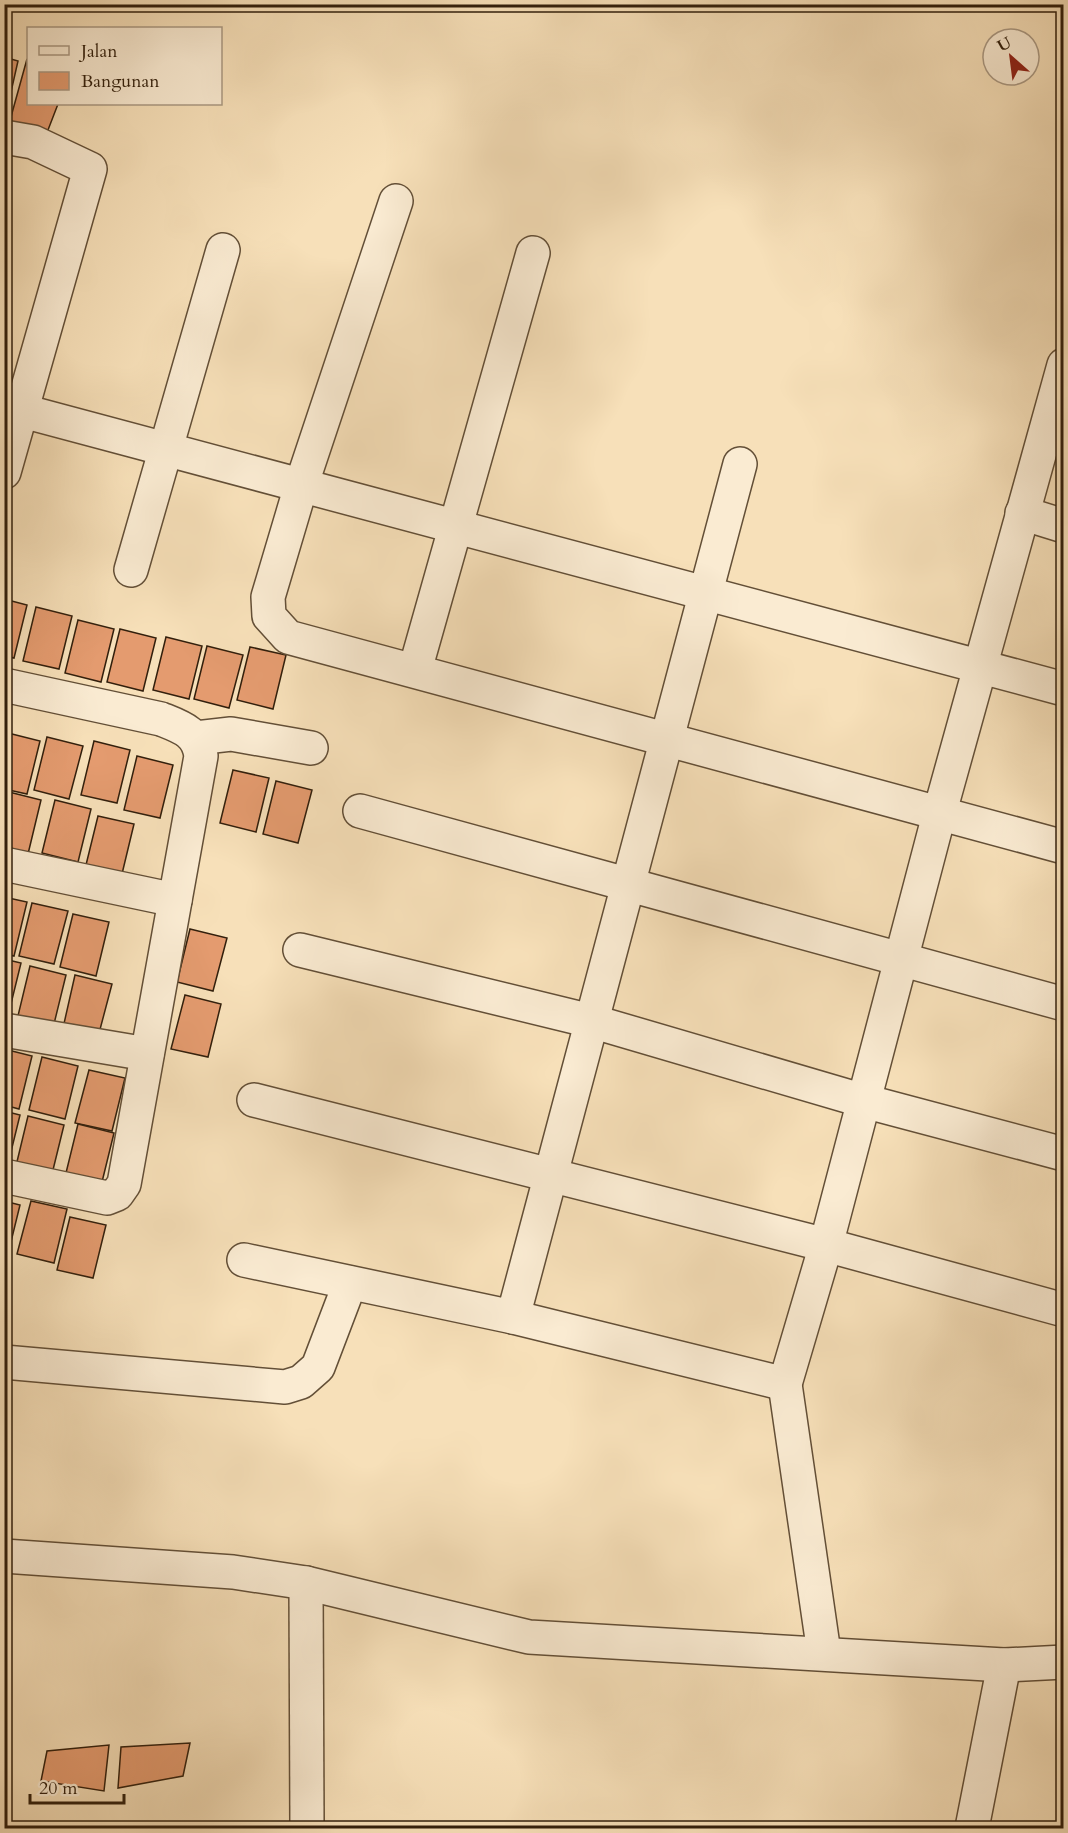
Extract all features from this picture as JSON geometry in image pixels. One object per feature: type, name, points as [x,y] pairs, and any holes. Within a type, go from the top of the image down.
[{"type":"street","points":[[4,137],[33,142],[90,169],[13,408],[4,472]]},
{"type":"street","points":[[396,201],[301,486],[268,597],[269,616],[288,637],[1064,848]]},
{"type":"street","points":[[130,570],[223,250]]},
{"type":"street","points":[[415,670],[533,253]]},
{"type":"street","points":[[824,1653],[785,1384],[826,1245],[939,815],[1064,365]]},
{"type":"street","points":[[13,408],[705,591],[980,668],[1064,689]]},
{"type":"street","points":[[513,1317],[740,464]]},
{"type":"street","points":[[1022,513],[1064,526]]},
{"type":"street","points":[[4,685],[161,719],[186,729],[196,738],[201,756],[124,1184],[117,1194],[107,1198],[4,1176]]},
{"type":"street","points":[[196,738],[231,734],[311,748]]},
{"type":"street","points":[[360,811],[1064,1004]]},
{"type":"street","points":[[4,864],[175,900]]},
{"type":"street","points":[[300,950],[591,1021],[864,1101],[1064,1154]]},
{"type":"street","points":[[4,1030],[147,1054]]},
{"type":"street","points":[[254,1100],[826,1245],[1064,1310]]},
{"type":"street","points":[[244,1260],[513,1317],[785,1384]]},
{"type":"street","points":[[4,1362],[285,1387],[301,1382],[318,1368],[350,1283]]},
{"type":"street","points":[[4,1556],[233,1572],[306,1582],[529,1637],[1004,1665],[1064,1662]]},
{"type":"street","points":[[280,1828],[307,1828],[306,1582]]},
{"type":"street","points":[[972,1828],[1004,1665]]},
{"type":"building","points":[[4,57],[18,61],[6,114],[4,114]]},
{"type":"building","points":[[27,59],[27,105],[58,105],[48,130],[9,124]]},
{"type":"building","points":[[4,599],[27,605],[14,658],[4,656]]},
{"type":"building","points":[[36,607],[72,616],[59,669],[23,661]]},
{"type":"building","points":[[78,620],[114,629],[101,682],[65,673]]},
{"type":"building","points":[[120,629],[156,638],[143,691],[107,682]]},
{"type":"building","points":[[166,637],[202,646],[189,699],[153,690]]},
{"type":"building","points":[[207,646],[243,655],[229,708],[194,699]]},
{"type":"building","points":[[250,647],[286,655],[273,709],[237,700]]},
{"type":"building","points":[[4,732],[40,741],[27,794],[4,789]]},
{"type":"building","points":[[47,737],[83,746],[69,799],[34,790]]},
{"type":"building","points":[[94,741],[130,750],[117,803],[81,795]]},
{"type":"building","points":[[137,756],[173,765],[160,818],[124,810]]},
{"type":"building","points":[[233,770],[269,778],[256,832],[220,823]]},
{"type":"building","points":[[276,781],[312,790],[298,843],[263,834]]},
{"type":"building","points":[[5,791],[41,800],[28,854],[4,848]]},
{"type":"building","points":[[55,800],[91,809],[78,862],[42,853]]},
{"type":"building","points":[[98,816],[134,824],[121,878],[85,869]]},
{"type":"building","points":[[4,897],[27,902],[14,956],[4,954]]},
{"type":"building","points":[[32,903],[68,911],[54,964],[19,956]]},
{"type":"building","points":[[73,914],[109,922],[96,976],[60,967]]},
{"type":"building","points":[[190,929],[227,938],[213,991],[177,982]]},
{"type":"building","points":[[4,959],[21,963],[8,1016],[4,1016]]},
{"type":"building","points":[[30,966],[66,975],[53,1028],[17,1020]]},
{"type":"building","points":[[75,975],[112,984],[98,1037],[63,1028]]},
{"type":"building","points":[[185,995],[221,1004],[208,1057],[171,1049]]},
{"type":"building","points":[[4,1049],[32,1056],[19,1109],[4,1105]]},
{"type":"building","points":[[42,1057],[78,1066],[65,1119],[29,1110]]},
{"type":"building","points":[[89,1070],[125,1078],[112,1131],[75,1123]]},
{"type":"building","points":[[4,1111],[20,1115],[7,1168],[4,1167]]},
{"type":"building","points":[[28,1116],[64,1125],[51,1178],[15,1170]]},
{"type":"building","points":[[78,1124],[114,1133],[101,1186],[65,1177]]},
{"type":"building","points":[[4,1201],[20,1205],[7,1258],[4,1258]]},
{"type":"building","points":[[31,1201],[67,1209],[54,1263],[17,1254]]},
{"type":"building","points":[[70,1217],[106,1225],[93,1278],[57,1270]]},
{"type":"building","points":[[190,1743],[183,1776],[118,1788],[121,1747]]},
{"type":"building","points":[[109,1745],[104,1791],[41,1781],[47,1751]]}]
